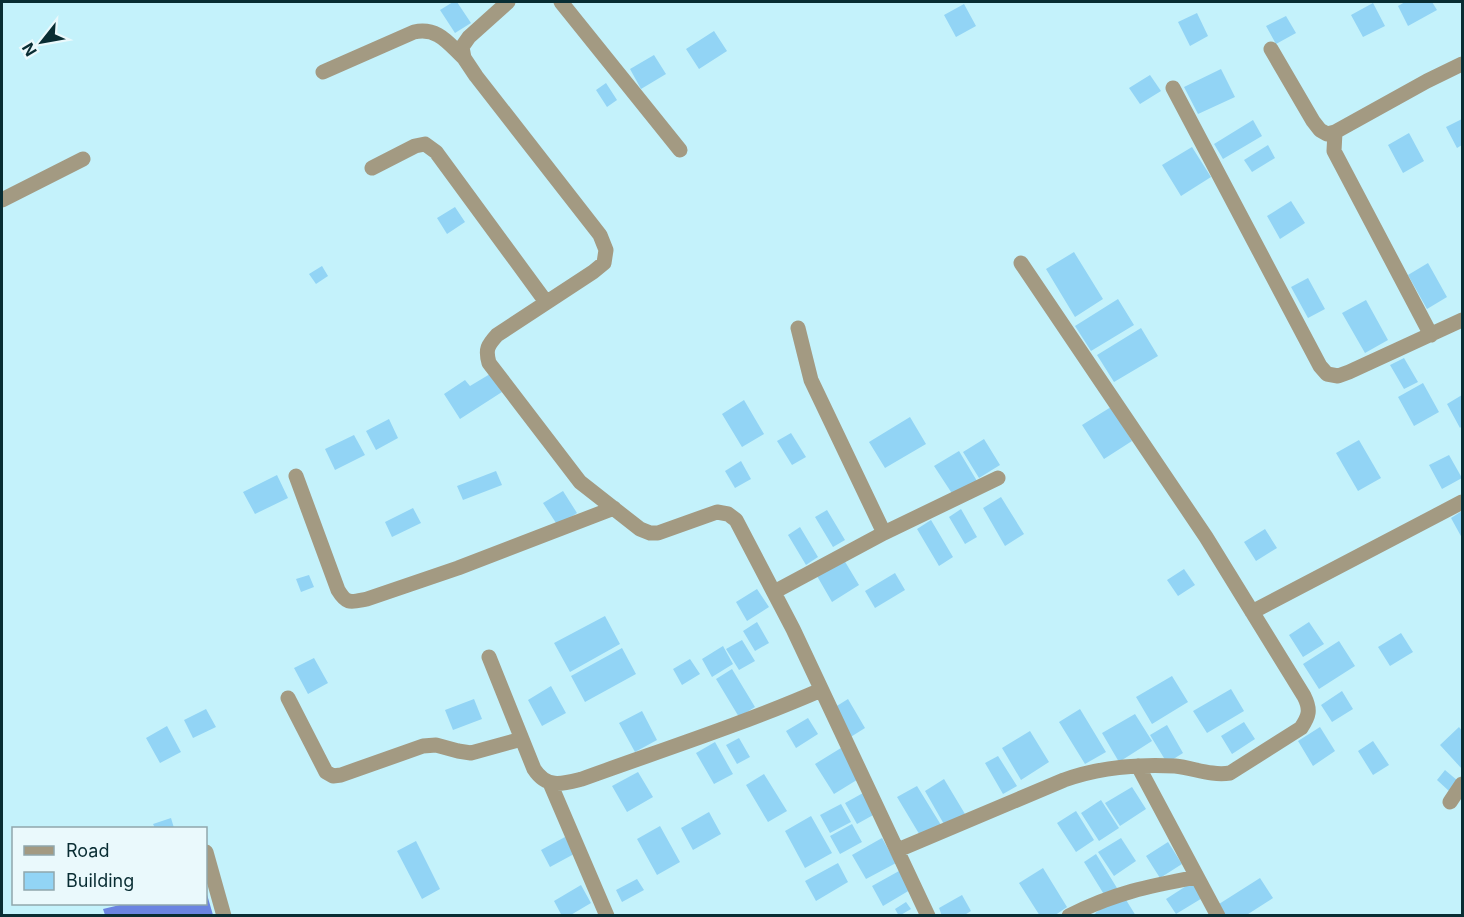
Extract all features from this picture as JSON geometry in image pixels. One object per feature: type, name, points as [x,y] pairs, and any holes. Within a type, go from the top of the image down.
[{"type":"street","points":[[464,58],[462,46],[469,37],[508,2]]},
{"type":"street","points":[[561,2],[680,150]]},
{"type":"street","points":[[323,72],[414,32],[427,29],[440,35],[464,58],[600,235],[606,250],[604,263],[497,335],[488,345],[486,353],[489,363],[580,482],[640,529],[658,533],[717,512],[728,514],[736,520],[793,628],[928,915]]},
{"type":"street","points":[[1271,49],[1320,130],[1327,134],[1335,132],[1462,64]]},
{"type":"street","points":[[1173,88],[1320,366],[1327,374],[1338,376],[1349,372],[1462,320]]},
{"type":"street","points":[[1335,132],[1334,150],[1431,335]]},
{"type":"street","points":[[372,168],[415,146],[425,144],[436,152],[546,302]]},
{"type":"street","points":[[2,200],[82,159]]},
{"type":"street","points":[[898,850],[1087,772],[1138,766],[1177,766],[1217,775],[1230,773],[1301,728],[1308,717],[1310,708],[1193,517],[1021,262]]},
{"type":"street","points":[[798,328],[811,380],[884,533]]},
{"type":"street","points":[[296,476],[338,590],[343,599],[351,602],[367,599],[458,568],[614,508]]},
{"type":"street","points":[[774,592],[884,533],[998,478]]},
{"type":"street","points":[[1252,612],[1462,502]]},
{"type":"street","points":[[489,657],[540,778],[550,783],[563,784],[582,779],[713,734],[821,690]]},
{"type":"street","points":[[288,698],[326,772],[333,776],[341,776],[423,746],[447,746],[471,753],[522,739]]},
{"type":"street","points":[[1138,766],[1218,915]]},
{"type":"street","points":[[550,783],[607,915]]},
{"type":"street","points":[[1450,802],[1462,784]]},
{"type":"street","points":[[207,856],[224,915]]},
{"type":"street","points":[[1069,915],[1132,890],[1197,876]]},
{"type":"water","points":[[207,894],[213,915],[105,915],[103,909],[120,905],[207,905]]},
{"type":"building","points":[[457,2],[471,23],[455,33],[440,10]]},
{"type":"building","points":[[1405,2],[1432,2],[1437,10],[1408,26],[1398,6]]},
{"type":"building","points":[[1373,3],[1385,26],[1363,37],[1351,15]]},
{"type":"building","points":[[964,4],[976,26],[956,37],[944,15]]},
{"type":"building","points":[[1197,13],[1208,36],[1190,46],[1178,22]]},
{"type":"building","points":[[1286,16],[1296,33],[1276,44],[1266,26]]},
{"type":"building","points":[[714,31],[727,51],[699,69],[686,49]]},
{"type":"building","points":[[654,55],[666,74],[641,89],[630,69]]},
{"type":"building","points":[[1221,69],[1235,97],[1198,114],[1184,87]]},
{"type":"building","points":[[1150,75],[1161,91],[1140,104],[1129,88]]},
{"type":"building","points":[[606,83],[617,100],[607,107],[596,90]]},
{"type":"building","points":[[1462,119],[1462,145],[1457,148],[1446,127]]},
{"type":"building","points":[[1253,120],[1262,136],[1223,159],[1214,144]]},
{"type":"building","points":[[1409,133],[1424,161],[1403,173],[1388,145]]},
{"type":"building","points":[[1268,145],[1275,158],[1252,172],[1244,160]]},
{"type":"building","points":[[1192,147],[1211,177],[1181,196],[1162,165]]},
{"type":"building","points":[[1291,201],[1305,223],[1280,239],[1267,216]]},
{"type":"building","points":[[455,207],[465,222],[447,234],[437,218]]},
{"type":"building","points":[[1074,252],[1103,299],[1075,317],[1046,269]]},
{"type":"building","points":[[1428,263],[1447,297],[1427,309],[1408,275]]},
{"type":"building","points":[[322,266],[328,276],[316,284],[309,274]]},
{"type":"building","points":[[1308,278],[1325,309],[1308,318],[1291,287]]},
{"type":"building","points":[[1118,299],[1134,325],[1091,351],[1075,326]]},
{"type":"building","points":[[1366,300],[1388,340],[1365,353],[1342,313]]},
{"type":"building","points":[[1141,328],[1158,356],[1114,382],[1097,355]]},
{"type":"building","points":[[1404,358],[1418,382],[1404,389],[1390,365]]},
{"type":"building","points":[[490,374],[502,392],[460,419],[444,394],[465,380],[470,386]]},
{"type":"building","points":[[1423,383],[1439,412],[1414,426],[1398,397]]},
{"type":"building","points":[[1462,395],[1462,426],[1460,428],[1447,404]]},
{"type":"building","points":[[744,400],[764,434],[742,447],[722,414]]},
{"type":"building","points":[[1111,407],[1132,441],[1104,459],[1082,425]]},
{"type":"building","points":[[910,417],[926,444],[885,468],[869,442]]},
{"type":"building","points":[[389,419],[398,438],[376,450],[366,431]]},
{"type":"building","points":[[791,433],[806,457],[792,465],[777,441]]},
{"type":"building","points":[[354,435],[365,455],[335,470],[325,449]]},
{"type":"building","points":[[984,439],[1000,465],[979,478],[963,452]]},
{"type":"building","points":[[1359,440],[1381,478],[1358,491],[1336,453]]},
{"type":"building","points":[[959,451],[977,481],[953,495],[934,466]]},
{"type":"building","points":[[1449,455],[1462,478],[1442,489],[1429,465]]},
{"type":"building","points":[[741,461],[751,479],[735,488],[725,471]]},
{"type":"building","points":[[496,471],[502,485],[463,500],[457,486]]},
{"type":"building","points":[[277,475],[288,498],[255,514],[243,492]]},
{"type":"building","points":[[563,491],[577,513],[558,526],[543,503]]},
{"type":"building","points":[[1001,497],[1024,534],[1005,546],[983,508]]},
{"type":"building","points":[[413,508],[421,523],[392,537],[385,522]]},
{"type":"building","points":[[961,509],[977,537],[965,544],[949,517]]},
{"type":"building","points":[[827,510],[845,540],[833,547],[815,517]]},
{"type":"building","points":[[1462,511],[1462,538],[1451,518]]},
{"type":"building","points":[[931,520],[953,557],[939,566],[917,529]]},
{"type":"building","points":[[800,527],[818,557],[806,565],[788,535]]},
{"type":"building","points":[[1265,529],[1277,548],[1256,561],[1244,542]]},
{"type":"building","points":[[844,560],[859,585],[832,602],[817,576]]},
{"type":"building","points":[[1184,569],[1195,585],[1178,596],[1167,580]]},
{"type":"building","points":[[895,573],[905,590],[875,608],[865,591]]},
{"type":"building","points":[[309,575],[314,587],[301,592],[296,579]]},
{"type":"building","points":[[757,589],[769,607],[747,621],[736,602]]},
{"type":"building","points":[[605,616],[620,644],[570,672],[554,643]]},
{"type":"building","points":[[757,622],[769,643],[755,651],[743,631]]},
{"type":"building","points":[[1309,622],[1324,644],[1303,657],[1289,635]]},
{"type":"building","points":[[1401,633],[1413,652],[1390,666],[1378,647]]},
{"type":"building","points":[[742,640],[755,661],[739,670],[726,649]]},
{"type":"building","points":[[1339,641],[1355,666],[1319,689],[1303,664]]},
{"type":"building","points":[[723,646],[733,664],[712,677],[702,659]]},
{"type":"building","points":[[622,648],[636,674],[585,702],[571,676]]},
{"type":"building","points":[[314,658],[328,683],[308,694],[294,668]]},
{"type":"building","points":[[690,659],[700,674],[682,685],[673,669]]},
{"type":"building","points":[[732,669],[755,707],[739,717],[716,679]]},
{"type":"building","points":[[1172,676],[1188,702],[1152,724],[1136,697]]},
{"type":"building","points":[[551,686],[566,713],[542,726],[528,700]]},
{"type":"building","points":[[1231,689],[1244,711],[1207,733],[1193,711]]},
{"type":"building","points":[[1342,691],[1353,709],[1332,722],[1321,705]]},
{"type":"building","points":[[474,699],[482,719],[453,730],[445,710]]},
{"type":"building","points":[[848,699],[865,728],[849,738],[832,709]]},
{"type":"building","points":[[206,709],[216,727],[193,738],[184,720]]},
{"type":"building","points":[[1080,709],[1106,752],[1085,764],[1059,722]]},
{"type":"building","points":[[642,711],[657,740],[635,752],[619,723]]},
{"type":"building","points":[[1135,714],[1152,741],[1119,762],[1102,733]]},
{"type":"building","points":[[808,718],[818,734],[796,748],[786,731]]},
{"type":"building","points":[[1244,722],[1255,739],[1232,754],[1221,736]]},
{"type":"building","points":[[1167,725],[1183,753],[1167,763],[1150,735]]},
{"type":"building","points":[[167,726],[181,752],[160,763],[146,738]]},
{"type":"building","points":[[1320,727],[1335,751],[1313,766],[1298,741]]},
{"type":"building","points":[[1459,727],[1462,731],[1462,769],[1440,745]]},
{"type":"building","points":[[1030,731],[1049,762],[1021,780],[1002,748]]},
{"type":"building","points":[[739,738],[750,757],[737,764],[726,745]]},
{"type":"building","points":[[1373,741],[1389,765],[1373,775],[1358,751]]},
{"type":"building","points":[[715,742],[733,774],[714,784],[696,753]]},
{"type":"building","points":[[841,748],[860,778],[834,794],[815,764]]},
{"type":"building","points":[[998,756],[1017,786],[1003,794],[985,763]]},
{"type":"building","points":[[1445,770],[1458,781],[1449,791],[1437,780]]},
{"type":"building","points":[[638,772],[653,797],[627,812],[612,786]]},
{"type":"building","points":[[764,774],[787,811],[768,822],[746,785]]},
{"type":"building","points":[[944,779],[965,814],[945,826],[925,791]]},
{"type":"building","points":[[917,786],[941,825],[921,837],[897,797]]},
{"type":"building","points":[[1132,787],[1146,809],[1120,826],[1105,803]]},
{"type":"building","points":[[863,793],[875,814],[857,824],[845,803]]},
{"type":"building","points":[[1101,800],[1119,828],[1099,841],[1081,813]]},
{"type":"building","points":[[841,804],[851,822],[830,833],[820,815]]},
{"type":"building","points":[[1076,811],[1094,840],[1076,852],[1057,823]]},
{"type":"building","points":[[709,812],[721,834],[693,850],[681,828]]},
{"type":"building","points":[[811,816],[832,853],[805,868],[785,831]]},
{"type":"building","points":[[171,818],[174,827],[154,827],[153,824]]},
{"type":"building","points":[[852,824],[862,842],[840,854],[830,836]]},
{"type":"building","points":[[660,826],[680,862],[657,875],[637,839]]},
{"type":"building","points":[[565,837],[574,854],[550,867],[541,850]]},
{"type":"building","points":[[882,838],[896,863],[866,879],[852,855]]},
{"type":"building","points":[[1121,838],[1136,861],[1114,876],[1098,852]]},
{"type":"building","points":[[416,841],[440,889],[422,899],[397,851]]},
{"type":"building","points":[[1168,842],[1182,864],[1160,878],[1146,856]]},
{"type":"building","points":[[1096,854],[1117,888],[1105,896],[1084,862]]},
{"type":"building","points":[[838,863],[848,882],[816,901],[805,881]]},
{"type":"building","points":[[1043,868],[1067,907],[1054,916],[1040,916],[1019,883]]},
{"type":"building","points":[[899,871],[910,890],[883,906],[872,886]]},
{"type":"building","points":[[1260,878],[1273,898],[1245,916],[1226,916],[1219,904]]},
{"type":"building","points":[[637,879],[644,890],[622,902],[616,890]]},
{"type":"building","points":[[1194,881],[1204,897],[1176,914],[1166,899]]},
{"type":"building","points":[[581,885],[591,903],[569,916],[562,916],[554,901]]},
{"type":"building","points":[[962,895],[971,911],[963,916],[942,916],[939,908]]},
{"type":"building","points":[[1123,895],[1136,916],[1097,916],[1095,913]]},
{"type":"building","points":[[906,902],[911,909],[899,916],[895,909]]}]
